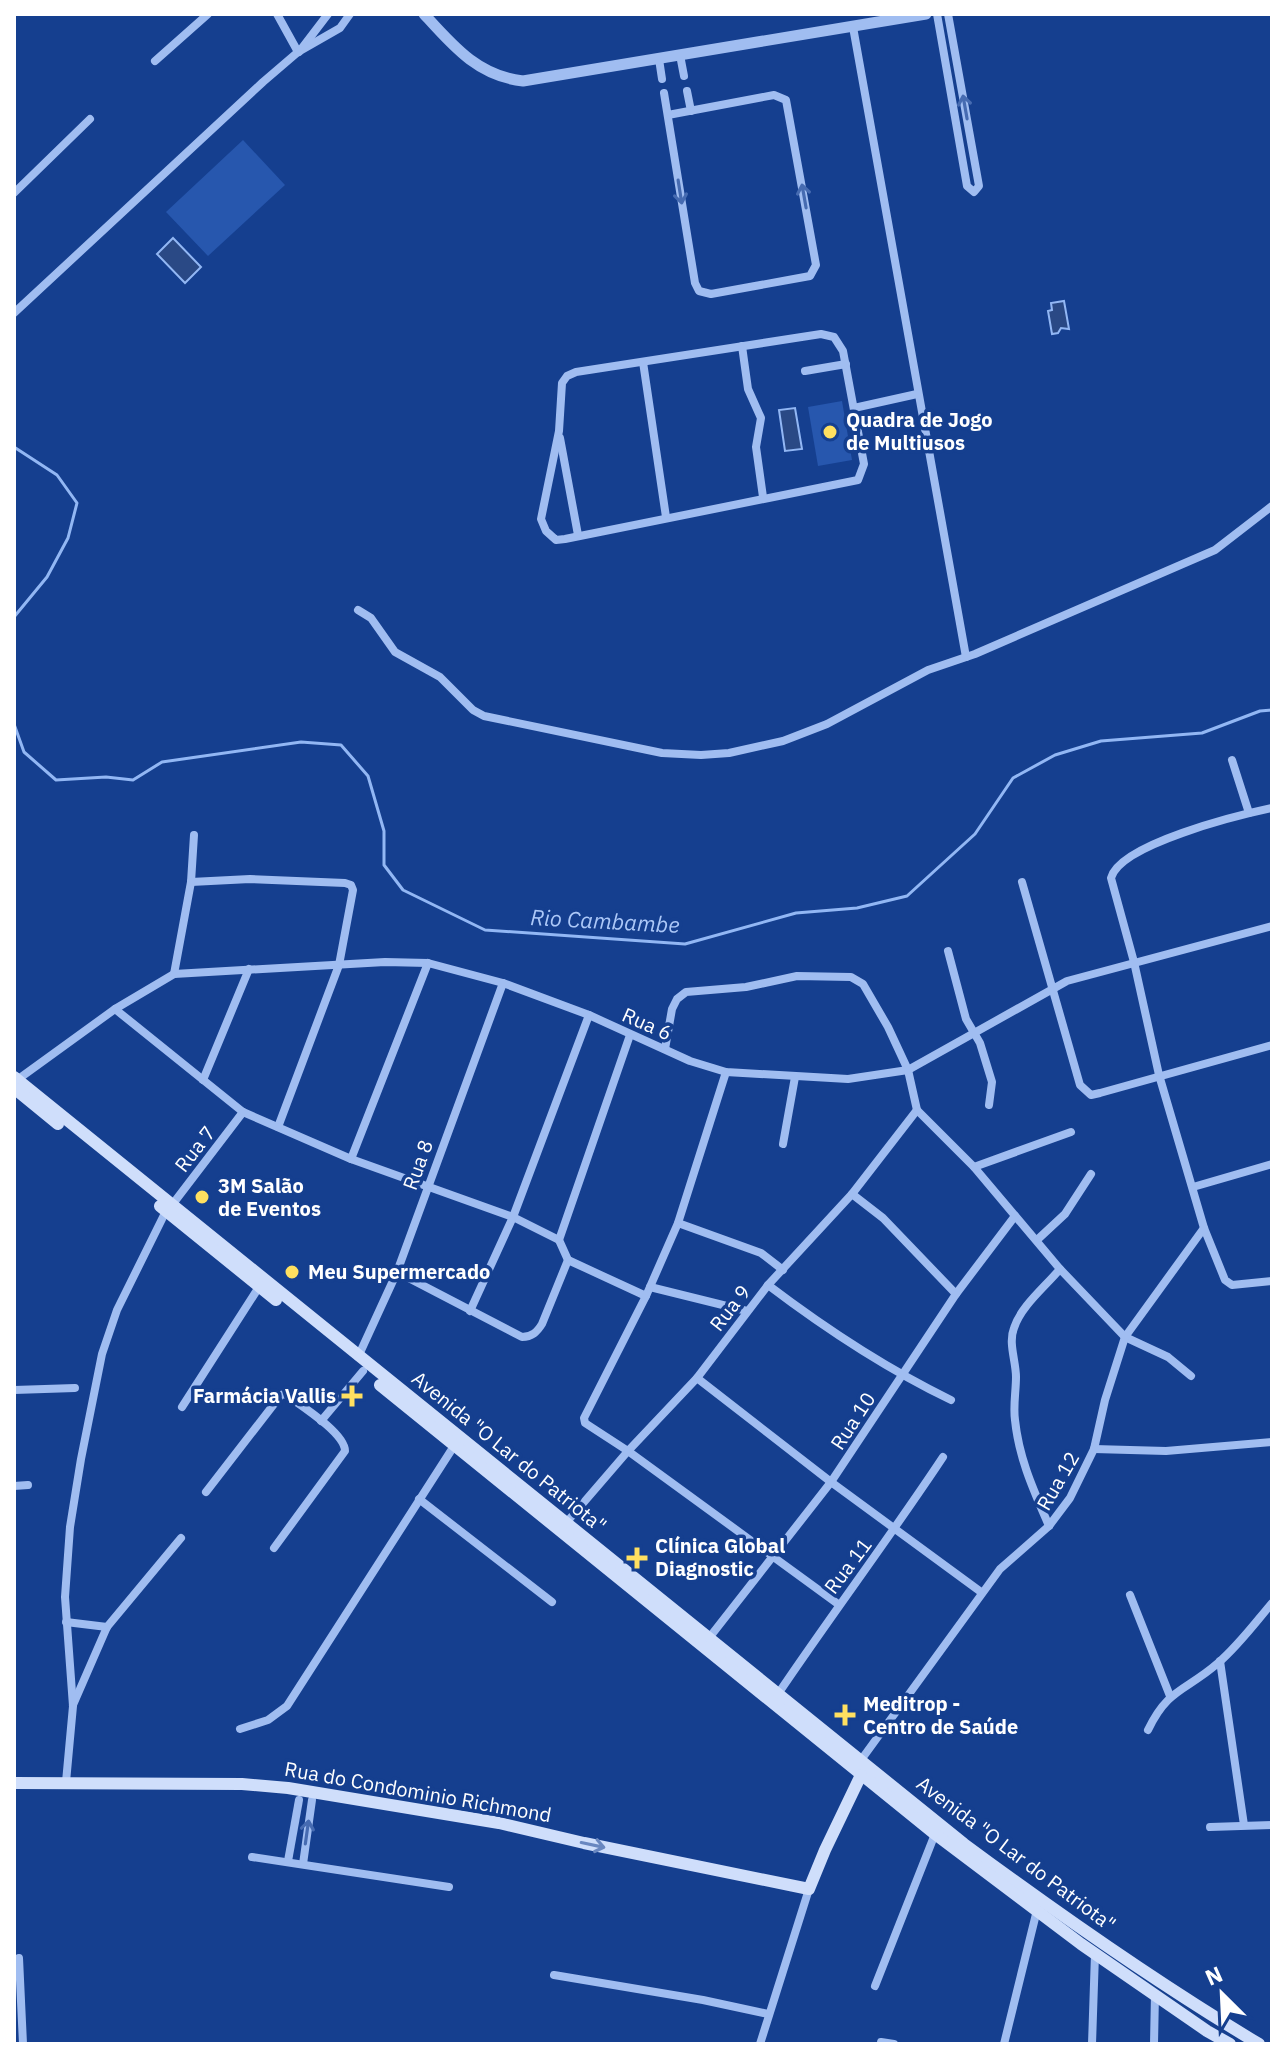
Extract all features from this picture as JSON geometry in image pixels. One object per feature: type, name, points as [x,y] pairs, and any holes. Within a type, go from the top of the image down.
[{"type":"main road","name":"Avenida \"O Lar do Patriota\"","points":[[15,1082],[964,1844],[1071,1924],[1186,2001],[1259,2044]]},
{"type":"main road","name":"Avenida \"O Lar do Patriota\"","points":[[169,1208],[259,1287],[935,1834],[1095,1954],[1230,2044]]},
{"type":"main road","points":[[809,1889],[861,1775]]},
{"type":"main road","name":"Rua do Condominio Richmond","points":[[14,1783],[242,1784],[325,1793],[499,1823],[809,1889]]},
{"type":"street","points":[[155,61],[208,14]]},
{"type":"street","points":[[277,14],[298,52]]},
{"type":"street","points":[[298,52],[328,14]]},
{"type":"street","points":[[14,313],[263,82],[298,52],[340,28],[350,14]]},
{"type":"street","points":[[424,14],[461,54],[505,79],[540,79],[926,14]]},
{"type":"street","points":[[937,14],[968,188],[974,192],[979,186],[948,14]]},
{"type":"street","points":[[853,27],[966,657]]},
{"type":"street","points":[[680,55],[684,76]]},
{"type":"street","points":[[659,59],[662,79]]},
{"type":"street","points":[[687,91],[691,111]]},
{"type":"street","points":[[664,93],[695,283],[699,291],[711,294],[810,276],[816,265],[786,100],[774,95],[668,115]]},
{"type":"street","points":[[14,193],[90,119]]},
{"type":"street","points":[[828,335],[842,345],[864,464],[858,480],[556,540],[551,537],[541,519],[559,431],[562,383],[567,376],[576,372],[742,346],[828,335]]},
{"type":"street","points":[[742,346],[748,389],[761,418],[756,447],[763,497]]},
{"type":"street","points":[[643,362],[666,517]]},
{"type":"street","points":[[805,371],[846,364]]},
{"type":"street","points":[[854,408],[917,394]]},
{"type":"street","points":[[559,431],[578,535]]},
{"type":"street","points":[[358,610],[371,618],[395,652],[440,677],[473,710],[484,716],[662,753],[729,753],[783,741],[827,724],[939,665],[966,657],[1215,550],[1272,506]]},
{"type":"street","points":[[1232,760],[1249,813]]},
{"type":"street","points":[[1272,808],[1163,840],[1136,852],[1113,870],[1114,890],[1134,962],[1159,1075],[1204,1228],[1225,1280],[1242,1286],[1272,1281]]},
{"type":"street","points":[[174,974],[191,882],[194,835]]},
{"type":"street","points":[[191,882],[278,879],[351,885],[353,890],[339,965],[278,1127]]},
{"type":"street","points":[[1022,882],[1051,990],[1080,1085],[1085,1092],[1091,1095],[1272,1045]]},
{"type":"street","name":"Rua 6","points":[[15,1082],[115,1009],[174,974],[385,962],[428,963],[503,983],[589,1015],[690,1061],[726,1072],[848,1079],[908,1070],[1067,981],[1272,926]]},
{"type":"street","points":[[948,951],[966,1019],[975,1034],[992,1082],[989,1105]]},
{"type":"street","points":[[351,1159],[428,963]]},
{"type":"street","points":[[203,1080],[249,969]]},
{"type":"street","points":[[665,1049],[672,1009],[677,999],[686,992],[746,987],[797,976],[851,977],[863,984],[908,1070],[917,1110],[974,1167],[1060,1269],[1125,1337],[1168,1357],[1191,1376]]},
{"type":"street","name":"Rua 8","points":[[358,1357],[397,1272],[503,983]]},
{"type":"street","points":[[115,1009],[243,1112],[351,1159],[513,1217],[559,1240],[568,1260],[648,1291],[747,1311]]},
{"type":"street","points":[[470,1311],[513,1217],[589,1015]]},
{"type":"street","points":[[559,1240],[630,1035]]},
{"type":"street","points":[[726,1072],[678,1223],[648,1291],[584,1418],[587,1427],[628,1451],[838,1604]]},
{"type":"street","points":[[783,1144],[795,1077]]},
{"type":"street","name":"Rua 9","points":[[566,1523],[697,1378],[768,1285],[852,1194],[917,1110]]},
{"type":"street","name":"Rua 7","points":[[73,1706],[66,1622],[70,1527],[102,1354],[117,1310],[169,1208],[243,1112]]},
{"type":"street","points":[[974,1167],[1071,1132]]},
{"type":"street","points":[[1193,1187],[1272,1164]]},
{"type":"street","points":[[1037,1240],[1065,1214],[1091,1174]]},
{"type":"street","points":[[852,1194],[883,1218],[956,1294]]},
{"type":"street","name":"Rua 10","points":[[709,1638],[831,1482],[956,1294],[1015,1216]]},
{"type":"street","points":[[678,1223],[761,1253],[783,1270]]},
{"type":"street","name":"Rua 12","points":[[861,1760],[981,1592],[1000,1569],[1049,1526],[1070,1498],[1094,1449],[1105,1400],[1125,1337],[1204,1228]]},
{"type":"street","points":[[397,1272],[522,1337],[533,1335],[542,1324],[568,1260]]},
{"type":"street","points":[[1049,1526],[1026,1474],[1020,1451],[1014,1417],[1016,1376],[1012,1331],[1018,1317],[1060,1269]]},
{"type":"street","points":[[768,1285],[830,1331],[901,1375],[951,1400]]},
{"type":"street","points":[[182,1407],[259,1287]]},
{"type":"street","points":[[321,1421],[363,1371]]},
{"type":"street","points":[[697,1378],[831,1482],[981,1592]]},
{"type":"street","points":[[14,1390],[75,1388]]},
{"type":"street","points":[[206,1492],[281,1395],[285,1394],[321,1421],[342,1441],[345,1451],[274,1548]]},
{"type":"street","points":[[1094,1449],[1166,1451],[1272,1442]]},
{"type":"street","points":[[240,1729],[268,1720],[287,1706],[454,1446]]},
{"type":"street","name":"Rua 11","points":[[778,1694],[943,1457]]},
{"type":"street","points":[[14,1486],[28,1485]]},
{"type":"street","points":[[419,1499],[552,1602]]},
{"type":"street","points":[[66,1782],[73,1706],[107,1627],[181,1538]]},
{"type":"street","points":[[1130,1595],[1170,1696]]},
{"type":"street","points":[[1148,1730],[1158,1709],[1170,1696],[1220,1661],[1272,1603]]},
{"type":"street","points":[[66,1622],[107,1627]]},
{"type":"street","points":[[1220,1661],[1244,1825]]},
{"type":"street","points":[[288,1861],[299,1800]]},
{"type":"street","points":[[303,1864],[312,1800]]},
{"type":"street","points":[[1210,1827],[1272,1825]]},
{"type":"street","points":[[875,1986],[935,1834]]},
{"type":"street","points":[[252,1857],[449,1887]]},
{"type":"street","points":[[760,2044],[809,1889]]},
{"type":"street","points":[[1004,2044],[1037,1910]]},
{"type":"street","points":[[1092,2044],[1095,1954]]},
{"type":"street","points":[[19,1958],[23,2044]]},
{"type":"street","points":[[554,1975],[768,2014]]},
{"type":"street","points":[[1154,2044],[1155,1994]]},
{"type":"street","points":[[881,2042],[894,2044]]},
{"type":"shaded area","points":[[243,140],[285,185],[208,256],[166,212]]},
{"type":"shaded area","points":[[173,238],[201,267],[185,283],[157,254]]},
{"type":"shaded area","points":[[1064,301],[1069,329],[1061,328],[1058,333],[1052,334],[1048,311],[1052,310],[1051,303]]},
{"type":"shaded area","name":"Quadra de Jogo de Multiusos","points":[[842,401],[852,460],[818,466],[808,407]]},
{"type":"shaded area","points":[[795,408],[802,449],[785,451],[779,410]]},
{"type":"waterway","name":"Rio Cambambe","points":[[14,447],[57,475],[77,503],[68,538],[47,577],[14,617]]},
{"type":"waterway","name":"Rio Cambambe","points":[[14,724],[24,752],[56,780],[106,777],[133,780],[162,762],[301,742],[341,745],[368,776],[384,831],[384,865],[403,890],[485,930],[685,944],[796,913],[857,908],[907,896],[975,834],[1013,778],[1055,755],[1101,741],[1202,733],[1260,711],[1272,710]]},
{"type":"place","name":"Quadra de Jogo de Multiusos","points":[[830,432]]},
{"type":"place","name":"3M Salão de Eventos","points":[[202,1197]]},
{"type":"place","name":"Meu Supermercado","points":[[292,1272]]},
{"type":"place","name":"Farmácia Vallis","points":[[352,1396]]},
{"type":"place","name":"Clínica Global Diagnostic","points":[[637,1558]]},
{"type":"place","name":"Meditrop - Centro de Saúde","points":[[845,1715]]}]
